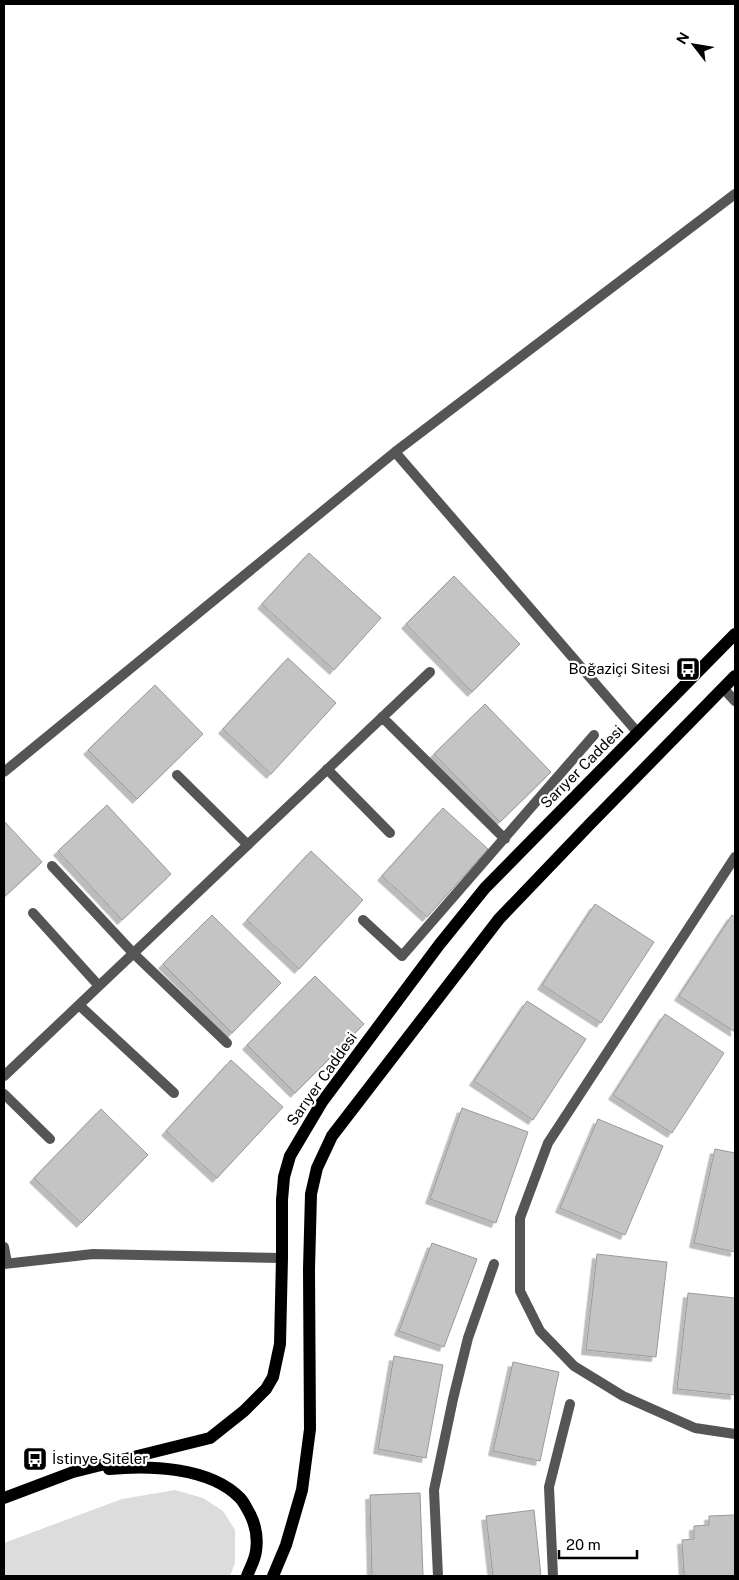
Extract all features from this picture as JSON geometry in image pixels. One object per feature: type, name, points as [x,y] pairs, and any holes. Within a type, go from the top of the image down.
[{"type":"main road","name":"Sarıyer Caddesi","points":[[4,1498],[73,1472],[210,1438],[266,1389],[273,1377],[280,1344],[284,1177],[290,1156],[322,1102],[439,945],[485,888],[735,634]]},
{"type":"main road","points":[[273,1576],[286,1545],[302,1490],[309,1438],[311,1194],[317,1168],[332,1136],[499,919],[583,830],[735,676]]},
{"type":"main road","points":[[73,1472],[117,1468],[160,1469],[198,1474],[226,1486],[241,1499],[251,1517],[258,1536],[256,1553],[247,1576]]},
{"type":"street","points":[[4,772],[395,452],[735,194]]},
{"type":"street","points":[[395,452],[638,733]]},
{"type":"street","points":[[5,1072],[79,1005],[430,672]]},
{"type":"street","points":[[724,688],[735,700]]},
{"type":"street","points":[[382,717],[505,839]]},
{"type":"street","points":[[363,920],[402,956],[594,735]]},
{"type":"street","points":[[327,769],[390,833]]},
{"type":"street","points":[[177,775],[248,845]]},
{"type":"street","points":[[735,857],[548,1143],[520,1218],[520,1291],[540,1331],[574,1366],[623,1396],[695,1428],[735,1434]]},
{"type":"street","points":[[52,866],[133,953],[227,1043]]},
{"type":"street","points":[[33,913],[99,986]]},
{"type":"street","points":[[79,1005],[174,1093]]},
{"type":"street","points":[[4,1094],[50,1139]]},
{"type":"street","points":[[4,1246],[5,1264],[93,1254],[282,1258]]},
{"type":"street","points":[[438,1576],[434,1490],[468,1338],[494,1264]]},
{"type":"street","points":[[552,1576],[548,1487],[570,1404]]},
{"type":"shaded area","points":[[175,1490],[203,1498],[223,1511],[235,1530],[235,1563],[230,1576],[4,1576],[4,1543],[122,1499]]},
{"type":"building","points":[[309,553],[381,618],[334,670],[262,604]]},
{"type":"building","points":[[454,576],[520,644],[472,692],[406,624]]},
{"type":"building","points":[[288,658],[336,703],[271,774],[223,729]]},
{"type":"building","points":[[155,685],[203,734],[137,799],[88,750]]},
{"type":"building","points":[[485,704],[551,772],[500,822],[434,754]]},
{"type":"building","points":[[107,805],[171,874],[122,920],[58,851]]},
{"type":"building","points":[[443,808],[488,849],[427,917],[382,876]]},
{"type":"building","points":[[4,821],[42,862],[4,897]]},
{"type":"building","points":[[311,851],[363,900],[299,969],[247,920]]},
{"type":"building","points":[[595,904],[654,942],[601,1023],[542,985]]},
{"type":"building","points":[[212,915],[281,983],[232,1033],[163,964]]},
{"type":"building","points":[[732,915],[735,917],[735,1032],[679,996]]},
{"type":"building","points":[[315,976],[364,1024],[295,1093],[247,1045]]},
{"type":"building","points":[[527,1001],[586,1039],[533,1120],[474,1081]]},
{"type":"building","points":[[665,1014],[724,1053],[672,1133],[613,1095]]},
{"type":"building","points":[[231,1060],[283,1107],[217,1178],[166,1131]]},
{"type":"building","points":[[462,1108],[528,1132],[496,1223],[430,1199]]},
{"type":"building","points":[[101,1109],[148,1155],[81,1223],[34,1178]]},
{"type":"building","points":[[598,1119],[663,1146],[625,1235],[560,1208]]},
{"type":"building","points":[[715,1149],[735,1153],[735,1252],[694,1243]]},
{"type":"building","points":[[432,1243],[477,1259],[444,1347],[399,1331]]},
{"type":"building","points":[[597,1254],[667,1262],[656,1357],[586,1350]]},
{"type":"building","points":[[688,1293],[735,1298],[735,1395],[677,1389]]},
{"type":"building","points":[[394,1356],[443,1365],[426,1458],[378,1449]]},
{"type":"building","points":[[513,1362],[559,1372],[540,1461],[493,1451]]},
{"type":"building","points":[[420,1493],[423,1576],[372,1576],[370,1495]]},
{"type":"building","points":[[534,1510],[541,1576],[493,1576],[486,1516]]},
{"type":"building","points":[[735,1515],[735,1576],[684,1576],[682,1540],[694,1539],[694,1526],[709,1525],[709,1516]]},
{"type":"place","name":"Boğaziçi Sitesi","points":[[688,669]]},
{"type":"place","name":"İstinye Siteler","points":[[35,1459]]}]
